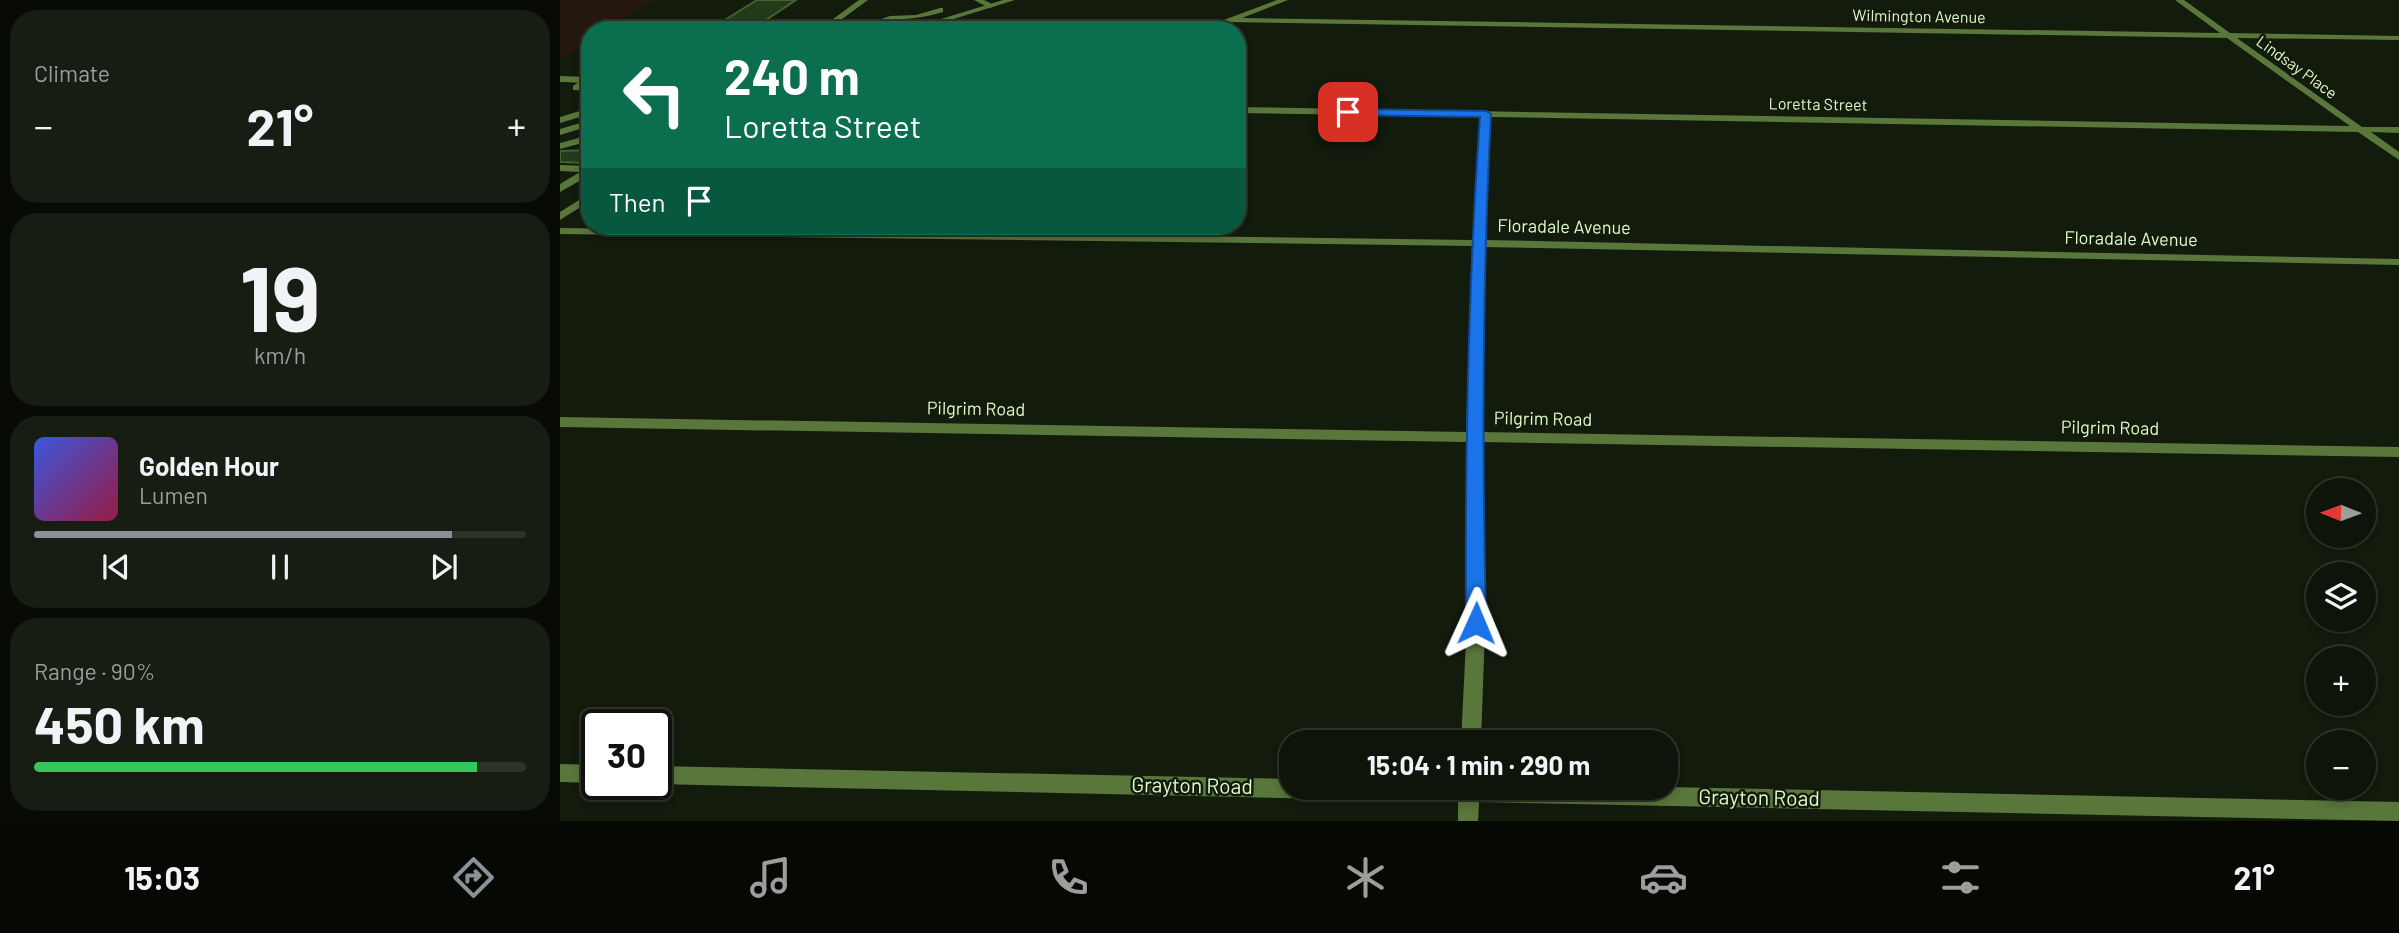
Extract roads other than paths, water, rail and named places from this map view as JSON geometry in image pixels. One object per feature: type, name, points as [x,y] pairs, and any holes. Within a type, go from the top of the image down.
[{"type":"street","points":[[835,21],[864,0]]},
{"type":"street","points":[[978,0],[992,6]]},
{"type":"street","points":[[937,21],[1011,0]]},
{"type":"street","points":[[1228,20],[1284,0]]},
{"type":"street","name":"Lindsay Place","points":[[2179,0],[2399,157]]},
{"type":"street","points":[[881,21],[917,17],[940,10]]},
{"type":"street","points":[[917,17],[926,21]]},
{"type":"street","name":"Wilmington Avenue","points":[[1228,20],[2399,38]]},
{"type":"street","points":[[560,79],[581,81]]},
{"type":"street","name":"Loretta Street","points":[[1246,110],[2399,130]]},
{"type":"street","points":[[560,120],[581,114]]},
{"type":"street","points":[[1472,730],[1477,600],[1473,437],[1478,243],[1486,114]]},
{"type":"street","points":[[560,132],[581,126]]},
{"type":"street","points":[[560,146],[581,140]]},
{"type":"street","points":[[572,150],[581,144]]},
{"type":"street","points":[[563,168],[581,159]]},
{"type":"street","points":[[563,168],[581,169]]},
{"type":"street","points":[[560,189],[581,176]]},
{"type":"street","points":[[560,217],[581,202]]},
{"type":"street","name":"Floradale Avenue","points":[[560,231],[581,231]]},
{"type":"street","name":"Floradale Avenue","points":[[866,235],[1478,243],[2399,261]]},
{"type":"street","name":"Pilgrim Road","points":[[560,422],[2399,452]]},
{"type":"street","points":[[560,773],[581,774]]},
{"type":"street","name":"Grayton Road","points":[[672,775],[1279,786]]},
{"type":"street","name":"Grayton Road","points":[[1678,795],[2399,812]]},
{"type":"street","points":[[1468,821],[1469,800]]}]
